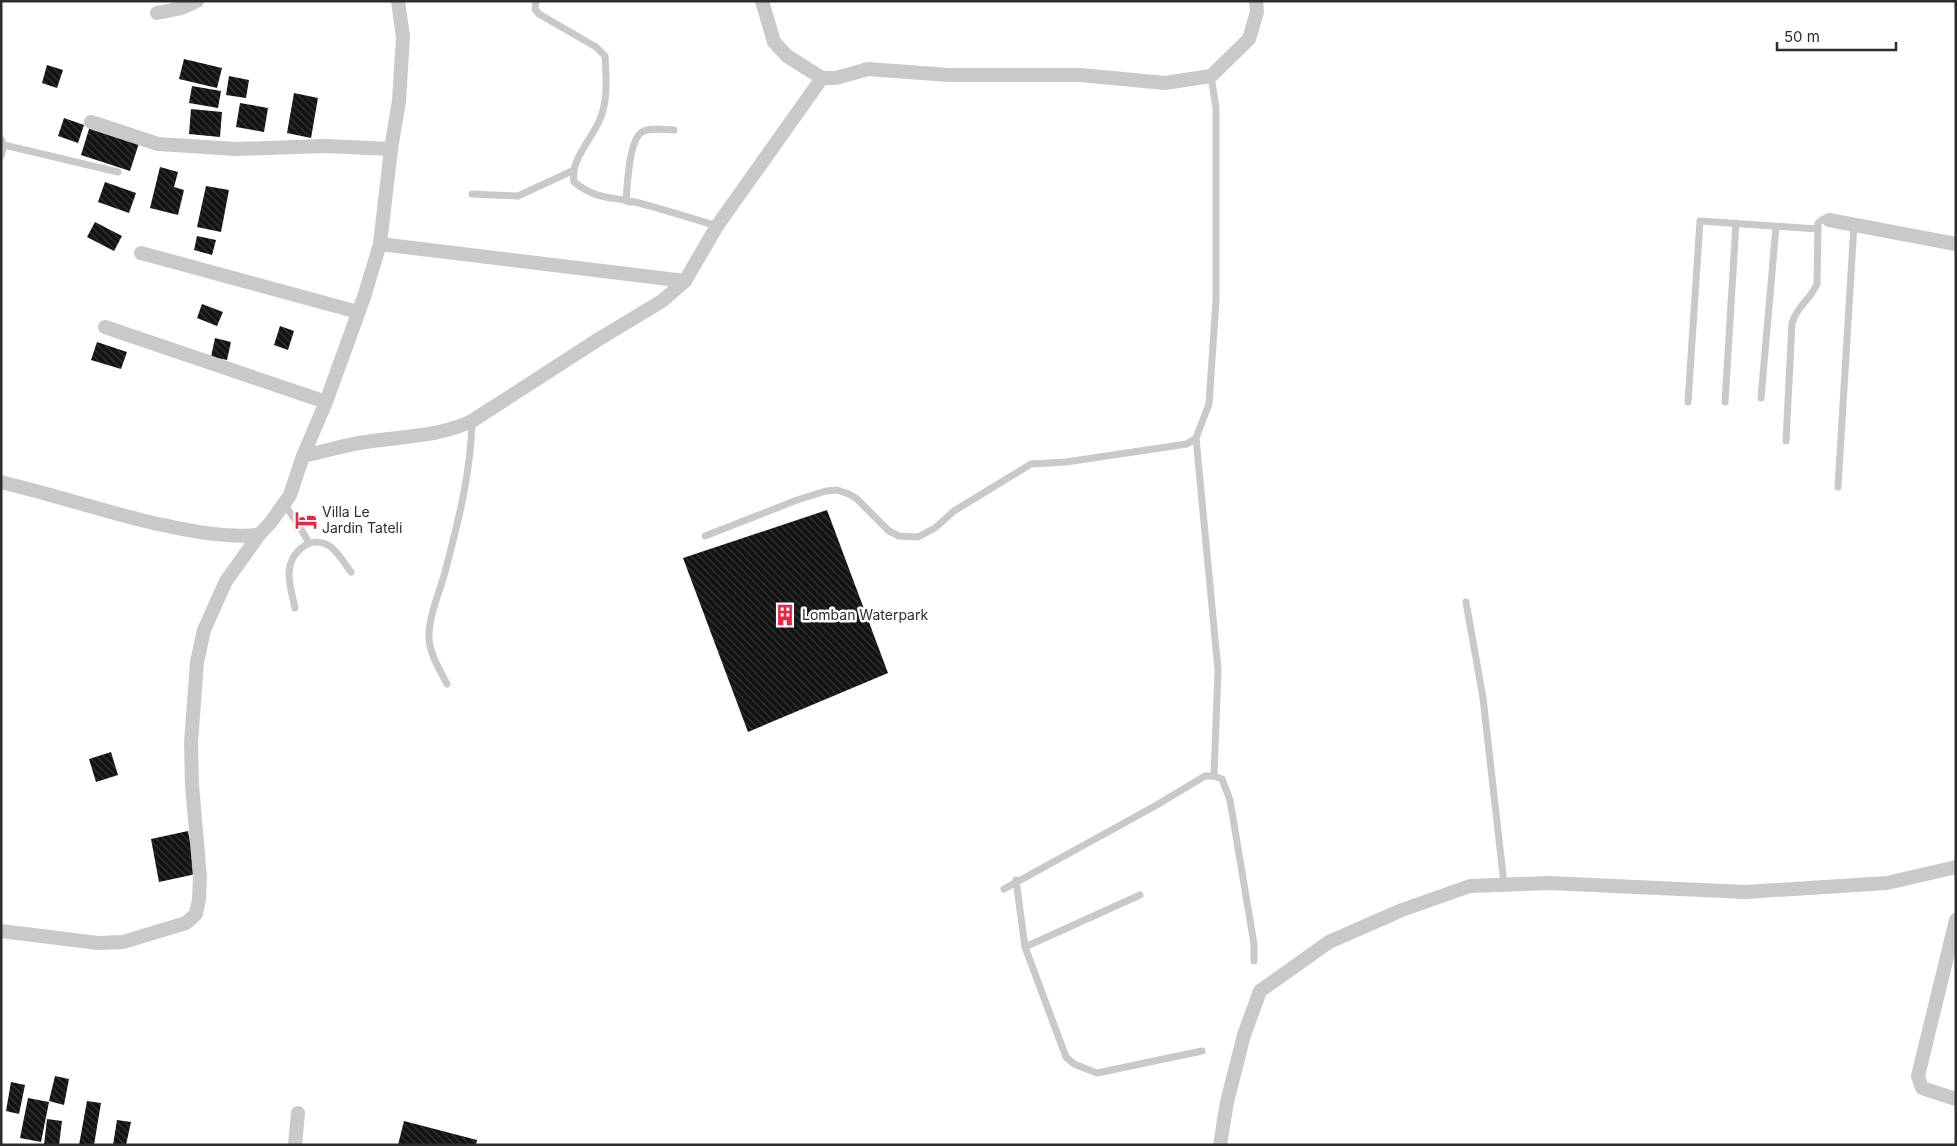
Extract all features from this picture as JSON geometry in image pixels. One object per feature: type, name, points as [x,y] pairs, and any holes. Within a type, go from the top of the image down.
[{"type":"street","points":[[157,13],[182,8],[197,1]]},
{"type":"street","points":[[1,931],[98,943],[123,942],[186,923],[196,914],[200,877],[192,784],[191,743],[197,662],[204,630],[226,581],[258,535],[271,522],[290,495],[303,456],[326,402],[380,244],[391,149],[399,102],[403,37],[398,1]]},
{"type":"street","points":[[762,1],[774,42],[788,56],[822,78],[836,78],[868,69],[949,75],[1081,75],[1165,84],[1211,76],[1249,39],[1257,12],[1256,1]]},
{"type":"street","points":[[303,456],[359,443],[426,436],[454,429],[472,421],[591,344],[662,301],[685,282],[717,226],[822,78]]},
{"type":"street","points":[[91,122],[158,144],[236,149],[325,146],[391,149]]},
{"type":"street","points":[[1829,220],[1956,244]]},
{"type":"street","points":[[380,244],[685,282]]},
{"type":"street","points":[[141,253],[358,312]]},
{"type":"street","points":[[105,326],[326,402]]},
{"type":"street","points":[[1,482],[99,510],[190,531],[237,537],[258,535]]},
{"type":"street","points":[[1220,1145],[1226,1102],[1244,1035],[1260,991],[1329,942],[1402,910],[1470,886],[1504,884],[1634,886],[1745,892],[1887,883],[1956,867]]},
{"type":"street","points":[[1956,920],[1918,1076],[1922,1088],[1956,1099]]},
{"type":"street","points":[[295,1145],[298,1113]]},
{"type":"lane","points":[[472,194],[518,196],[572,171],[602,116],[607,93],[605,56],[596,47],[539,14],[535,9],[536,1]]},
{"type":"lane","points":[[1211,76],[1216,108],[1216,302],[1209,404],[1196,438],[1218,670],[1214,776]]},
{"type":"lane","points":[[636,202],[626,201],[629,168],[636,138],[642,132],[655,129],[674,130]]},
{"type":"lane","points":[[1,156],[3,142],[118,172]]},
{"type":"lane","points":[[572,171],[574,182],[583,189],[605,198],[636,202],[717,226]]},
{"type":"lane","points":[[1786,441],[1792,323],[1798,309],[1817,284],[1819,220],[1829,220]]},
{"type":"lane","points":[[1688,402],[1700,222],[1818,229]]},
{"type":"lane","points":[[1725,402],[1736,224]]},
{"type":"lane","points":[[1838,487],[1854,224]]},
{"type":"lane","points":[[1761,398],[1776,226]]},
{"type":"lane","points":[[447,684],[430,647],[429,633],[446,570],[470,459],[472,421]]},
{"type":"lane","points":[[705,536],[797,500],[826,491],[837,490],[857,499],[889,531],[899,536],[918,537],[935,528],[954,511],[1031,464],[1066,462],[1187,444],[1196,438]]},
{"type":"lane","points":[[284,504],[309,543]]},
{"type":"lane","points":[[295,608],[289,575],[291,564],[302,546],[318,542],[328,545],[335,550],[351,572]]},
{"type":"lane","points":[[1466,602],[1483,698],[1504,884]]},
{"type":"lane","points":[[1004,889],[1016,880],[1155,806],[1206,776],[1214,776],[1222,779],[1230,800],[1254,944],[1254,961]]},
{"type":"lane","points":[[1016,880],[1025,947],[1066,1056],[1074,1064],[1097,1073],[1202,1051]]},
{"type":"lane","points":[[1025,947],[1140,895]]},
{"type":"building","points":[[184,59],[222,68],[217,88],[179,79]]},
{"type":"building","points":[[47,65],[63,70],[57,88],[42,83]]},
{"type":"building","points":[[229,76],[249,80],[246,98],[226,95]]},
{"type":"building","points":[[192,86],[221,91],[218,108],[189,103]]},
{"type":"building","points":[[294,93],[318,98],[311,138],[287,133]]},
{"type":"building","points":[[240,103],[268,108],[264,132],[236,127]]},
{"type":"building","points":[[191,109],[222,112],[220,137],[189,134]]},
{"type":"building","points":[[64,118],[84,125],[78,143],[58,136]]},
{"type":"building","points":[[90,126],[139,143],[130,171],[81,155]]},
{"type":"building","points":[[160,167],[178,172],[174,187],[184,190],[178,215],[150,208]]},
{"type":"building","points":[[105,182],[136,193],[129,213],[98,202]]},
{"type":"building","points":[[206,186],[229,190],[221,232],[197,227]]},
{"type":"building","points":[[95,222],[122,236],[114,251],[87,237]]},
{"type":"building","points":[[197,236],[216,240],[212,255],[194,250]]},
{"type":"building","points":[[202,304],[223,312],[217,326],[197,318]]},
{"type":"building","points":[[280,326],[294,331],[288,350],[274,345]]},
{"type":"building","points":[[215,338],[231,342],[227,360],[211,357]]},
{"type":"building","points":[[97,342],[127,352],[121,369],[91,360]]},
{"type":"building","name":"Lomban Waterpark","points":[[827,510],[888,673],[748,732],[683,558]]},
{"type":"building","points":[[111,752],[118,775],[96,782],[89,759]]},
{"type":"building","points":[[188,831],[196,874],[159,882],[151,839]]},
{"type":"building","points":[[55,1076],[69,1079],[64,1105],[49,1101]]},
{"type":"building","points":[[11,1082],[25,1085],[19,1114],[6,1111]]},
{"type":"building","points":[[28,1098],[49,1102],[41,1142],[20,1138]]},
{"type":"building","points":[[87,1101],[101,1103],[94,1145],[79,1145]]},
{"type":"building","points":[[47,1119],[62,1121],[59,1145],[44,1145]]},
{"type":"building","points":[[117,1120],[131,1122],[126,1145],[113,1145]]},
{"type":"building","points":[[404,1121],[477,1140],[476,1145],[398,1145]]},
{"type":"place","name":"Villa Le Jardin Tateli","points":[[306,520]]},
{"type":"place","name":"Lomban Waterpark","points":[[785,615]]}]
